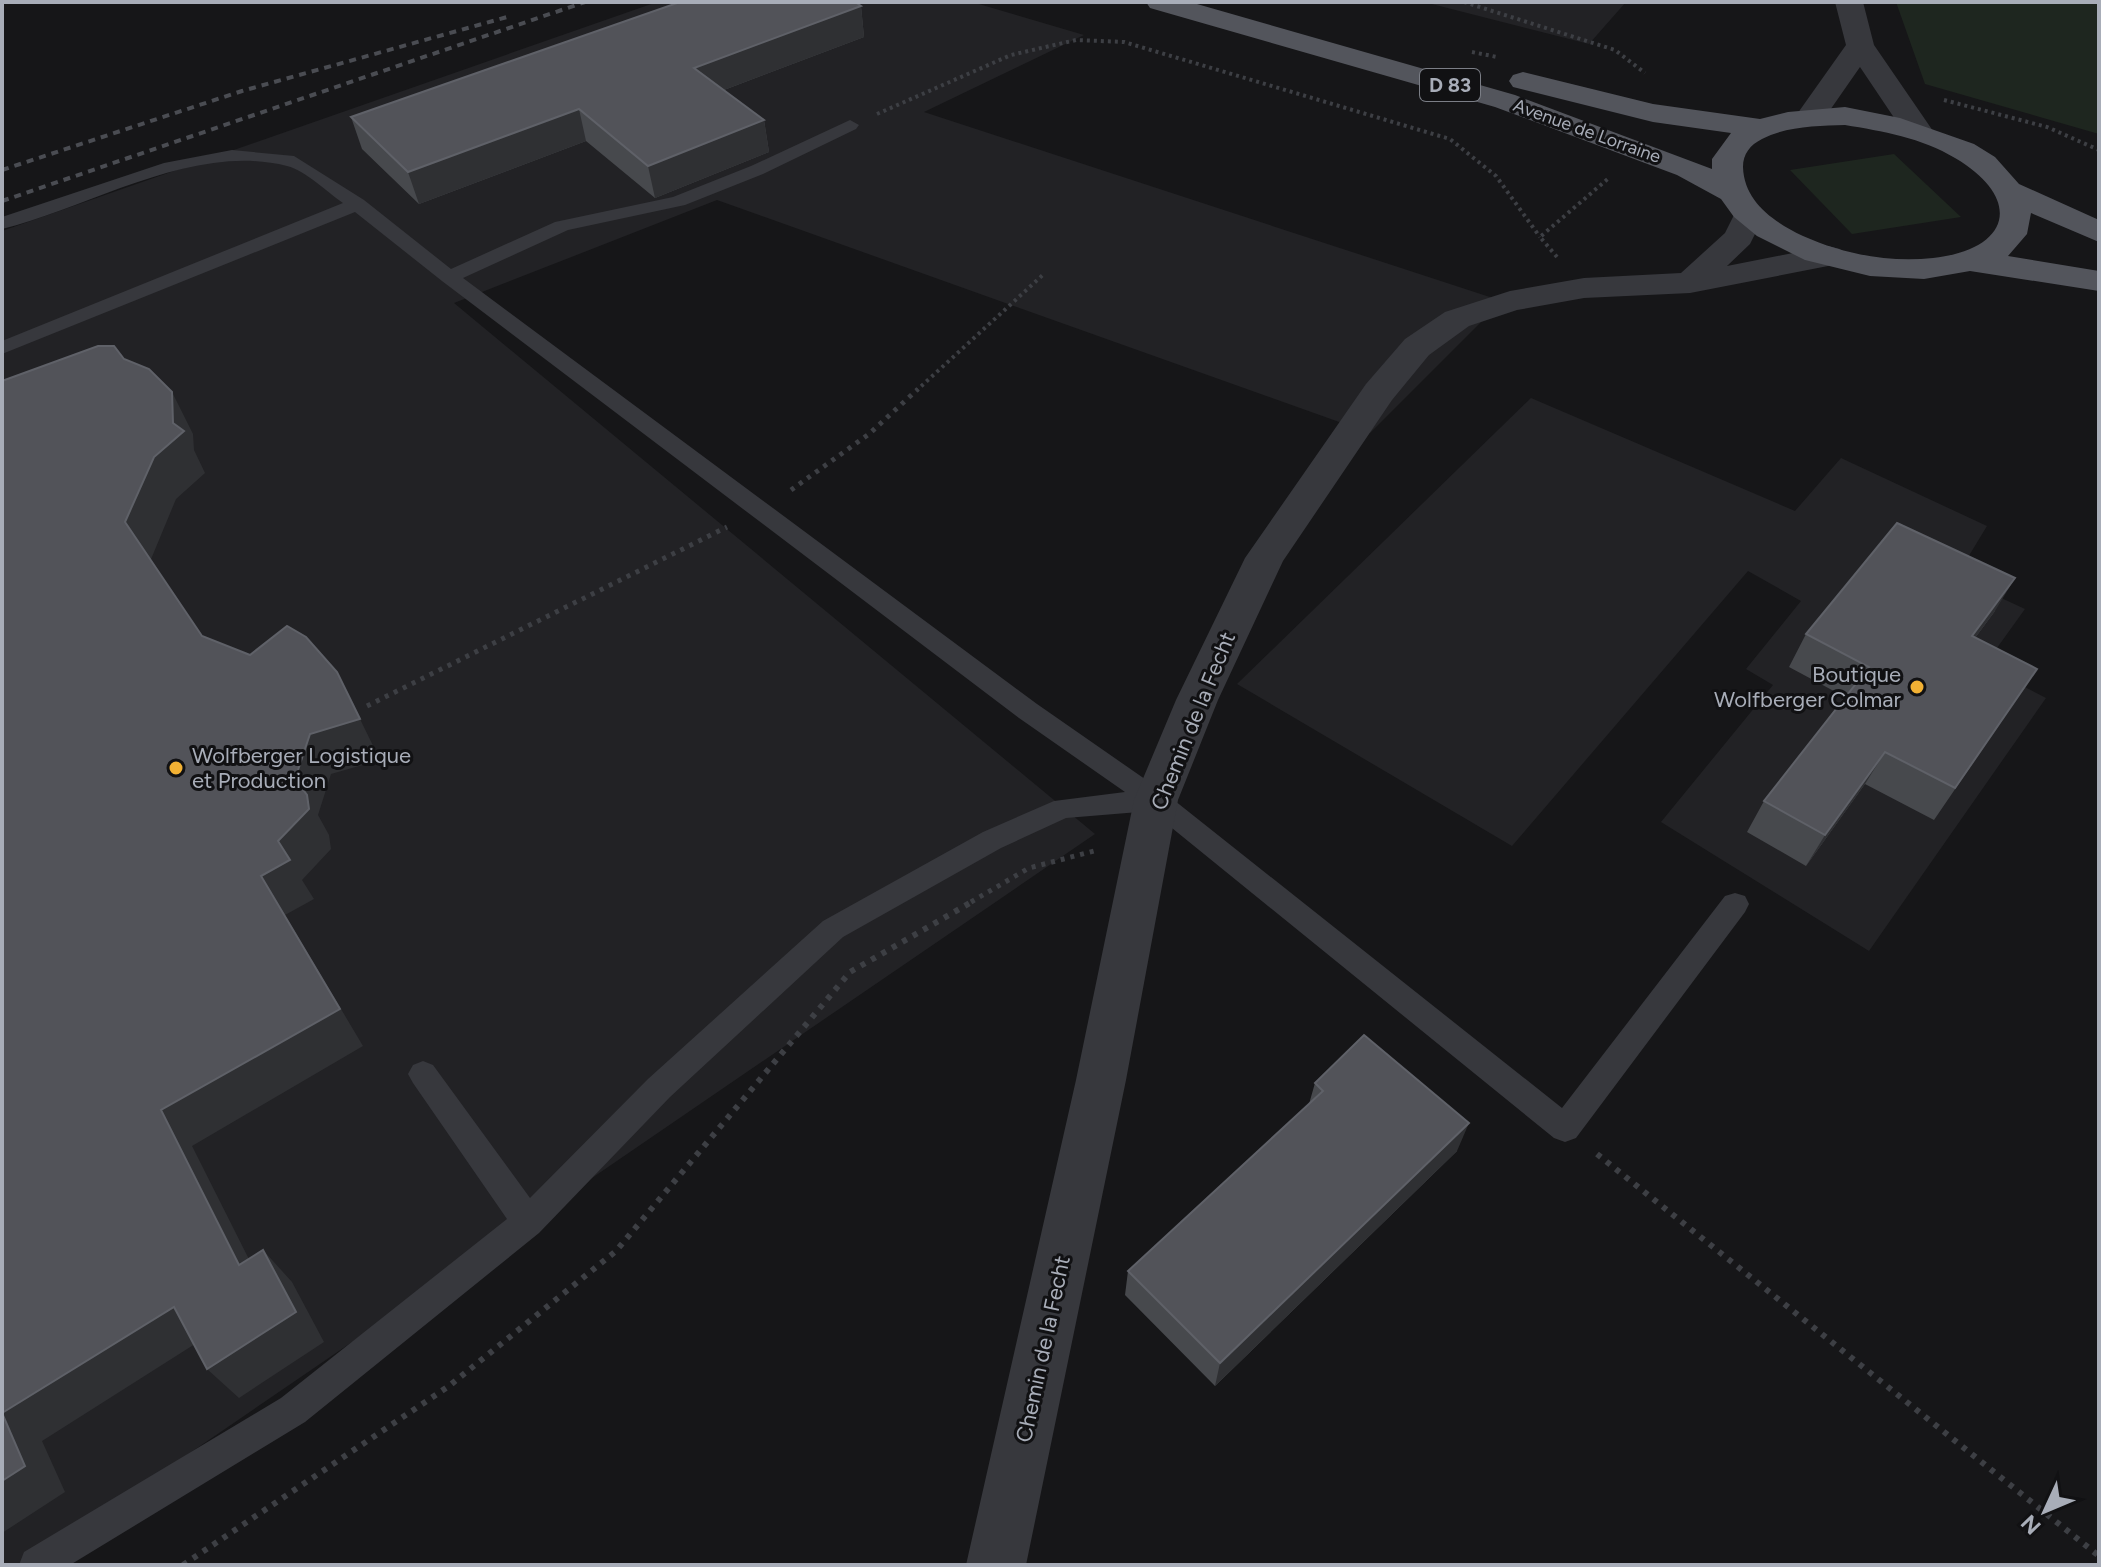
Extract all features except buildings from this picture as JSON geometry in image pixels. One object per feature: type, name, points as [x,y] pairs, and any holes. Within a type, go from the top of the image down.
[{"type":"main road","name":"Avenue de Lorraine","points":[[1160,2],[1505,101],[1633,146],[1688,168],[1783,237],[1828,256],[1878,267],[1929,269],[1972,262]]},
{"type":"main road","name":"Avenue de Lorraine","points":[[1231,2],[1462,67],[1659,100],[1760,128]]},
{"type":"main road","points":[[1740,203],[1725,166],[1735,144],[1760,128],[1810,117],[1869,120],[1918,131],[1967,154],[1988,168],[2009,191],[2099,232]]},
{"type":"main road","points":[[1972,262],[1997,249],[2012,232],[2016,213],[2009,191]]},
{"type":"main road","points":[[1972,262],[2099,281]]},
{"type":"street","points":[[1849,2],[1860,45],[1918,131]]},
{"type":"street","points":[[1810,117],[1820,107],[1860,45]]},
{"type":"street","points":[[1690,283],[1739,237],[1740,203]]},
{"type":"street","name":"Chemin de la Fecht","points":[[996,1565],[1101,1080],[1153,818],[1197,700],[1265,558],[1379,392],[1417,347],[1457,319],[1510,301],[1584,288],[1690,283],[1828,256]]},
{"type":"lane","points":[[449,277],[562,226],[678,201],[757,170],[850,125]]},
{"type":"lane","points":[[2,223],[164,168],[232,155],[294,161],[357,204],[449,277],[1028,711],[1153,818],[1565,1128],[1735,904]]},
{"type":"lane","points":[[2,348],[357,204]]},
{"type":"lane","points":[[37,1565],[293,1410],[528,1222],[659,1088],[833,929],[992,840],[1063,808],[1153,818]]},
{"type":"lane","points":[[423,1074],[528,1222]]},
{"type":"path","points":[[1464,2],[1615,50],[1659,100]]},
{"type":"path","points":[[850,125],[1011,55],[1076,40],[1124,42],[1450,139],[1496,176],[1540,237],[1584,288]]},
{"type":"path","points":[[1459,49],[1503,58]]},
{"type":"path","points":[[1540,237],[1609,179],[1633,146]]},
{"type":"path","points":[[183,1565],[449,1386],[616,1251],[850,972],[1029,868],[1153,818]]},
{"type":"path","points":[[1565,1128],[2099,1556]]},
{"type":"shaded area","points":[[657,2],[972,2],[1084,35],[924,112],[1502,301],[1370,433],[717,200],[454,303],[1095,834],[26,1565],[2,1565],[2,231]]},
{"type":"shaded area","points":[[1424,2],[1626,2],[1589,44]]},
{"type":"shaded area","points":[[1896,2],[2099,2],[2099,134],[1925,84]]},
{"type":"shaded area","points":[[1894,154],[1961,217],[1852,234],[1790,170]]},
{"type":"shaded area","points":[[1531,398],[1795,511],[1841,458],[1987,526],[1956,577],[2025,609],[1984,666],[2046,698],[1869,951],[1661,822],[1773,685],[1746,669],[1801,601],[1748,571],[1512,846],[1237,684]]},
{"type":"railway","points":[[2,201],[585,2]]},
{"type":"railway","points":[[2,170],[242,91],[507,17]]},
{"type":"place","name":"Boutique Wolfberger Colmar","points":[[1917,687]]},
{"type":"place","name":"Wolfberger Logistique et Production","points":[[176,768]]}]
